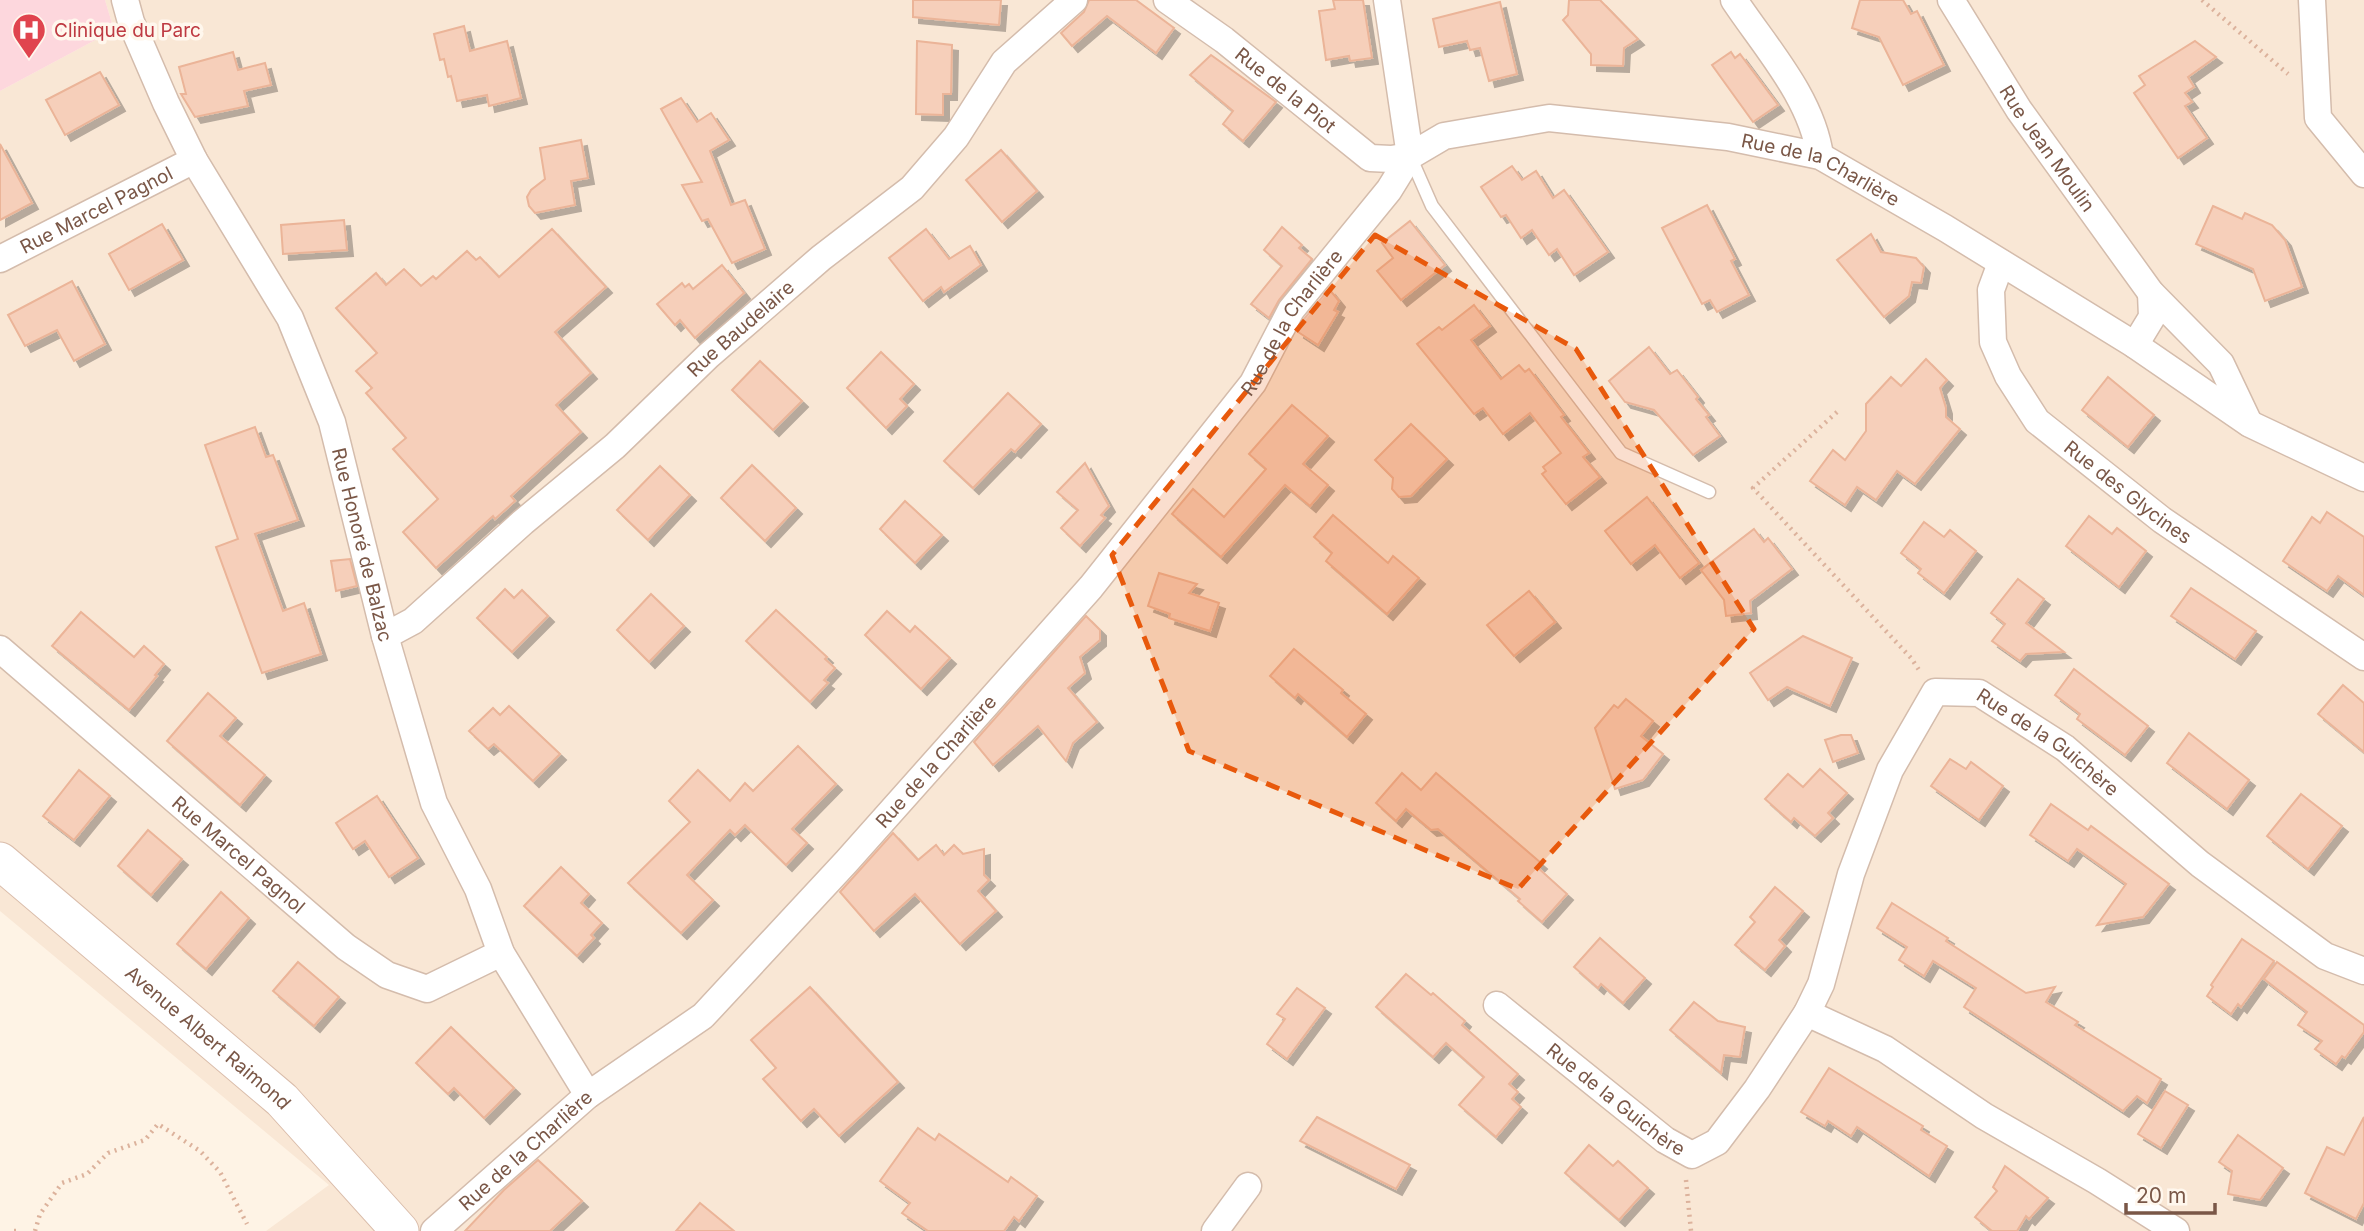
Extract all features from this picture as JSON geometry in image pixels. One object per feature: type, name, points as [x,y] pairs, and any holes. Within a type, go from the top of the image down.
[{"type":"street","name":"Rue Honoré de Balzac","points":[[125,0],[131,22],[194,160],[290,318],[332,422],[385,636],[434,803],[478,889],[501,953],[588,1095]]},
{"type":"street","name":"Rue Baudelaire","points":[[385,636],[413,621],[523,522],[615,446],[708,356],[821,258],[912,188],[956,137],[1004,62],[1074,0]]},
{"type":"street","name":"Rue de la Piot","points":[[1167,0],[1224,40],[1370,158],[1410,156]]},
{"type":"street","points":[[1387,0],[1410,156]]},
{"type":"street","points":[[1734,0],[1804,103],[1817,132],[1820,156]]},
{"type":"street","name":"Rue Jean Moulin","points":[[1951,0],[2019,110],[2151,293],[2221,364],[2250,424]]},
{"type":"street","points":[[2312,0],[2318,118],[2364,174]]},
{"type":"street","name":"Rue de la Charlière","points":[[434,1231],[588,1095],[703,1016],[847,861],[1091,587],[1253,383],[1291,310],[1389,190],[1410,156],[1444,136],[1549,118],[1728,137],[1820,156],[2135,345],[2250,424],[2364,478]]},
{"type":"street","name":"Rue Marcel Pagnol","points":[[0,259],[194,160]]},
{"type":"street","name":"Rue des Glycines","points":[[2001,263],[1991,290],[1993,342],[2008,376],[2036,421],[2162,520],[2364,657]]},
{"type":"street","points":[[2135,345],[2152,317],[2151,293]]},
{"type":"street","name":"Rue Marcel Pagnol","points":[[0,649],[346,947],[387,975],[427,989],[501,953]]},
{"type":"street","name":"Rue de la Guichère","points":[[1497,1004],[1665,1140],[1692,1155],[1717,1142],[1757,1089],[1807,1013],[1821,984],[1851,874],[1890,770],[1935,692],[1979,693],[2065,748],[2200,864],[2325,956],[2364,971]]},
{"type":"street","name":"Avenue Albert Raimond","points":[[0,861],[282,1100],[400,1231]]},
{"type":"street","points":[[1807,1013],[1885,1049],[1984,1116],[2097,1181],[2176,1231]]},
{"type":"street","points":[[1215,1231],[1248,1186]]},
{"type":"lane","points":[[1410,156],[1432,206],[1621,453],[1709,492]]},
{"type":"path","points":[[2203,0],[2288,73],[2318,118]]},
{"type":"path","points":[[1837,412],[1753,488],[1911,658],[1935,692]]},
{"type":"path","points":[[35,1231],[40,1214],[62,1183],[87,1174],[108,1153],[145,1140],[158,1124],[200,1151],[220,1172],[247,1224]]},
{"type":"path","points":[[1686,1188],[1691,1231]]},
{"type":"highlighted area","points":[[1375,235],[1576,349],[1754,629],[1518,889],[1189,751],[1112,555]]},
{"type":"shaded area","name":"Clinique du Parc","points":[[0,0],[105,0],[114,30],[0,91]]},
{"type":"shaded area","points":[[105,0],[2364,0],[2364,1231],[266,1231],[329,1185],[0,911],[0,91],[114,30]]},
{"type":"building","points":[[913,0],[1001,0],[999,25],[913,17]]},
{"type":"building","points":[[1089,0],[1136,0],[1174,28],[1156,53],[1107,16],[1072,46],[1061,33],[1084,12]]},
{"type":"building","points":[[1333,0],[1363,0],[1372,58],[1350,61],[1349,56],[1326,60],[1319,11],[1335,9]]},
{"type":"building","points":[[1569,0],[1600,0],[1638,39],[1624,48],[1623,66],[1591,65],[1591,54],[1563,20],[1568,15]]},
{"type":"building","points":[[1860,0],[1903,0],[1911,14],[1917,11],[1944,65],[1903,85],[1879,37],[1852,28]]},
{"type":"building","points":[[1500,2],[1517,74],[1489,81],[1480,48],[1470,50],[1467,41],[1439,47],[1433,19]]},
{"type":"building","points":[[464,26],[470,51],[507,41],[521,98],[489,106],[487,95],[457,101],[444,59],[440,60],[434,34]]},
{"type":"building","points":[[917,41],[952,45],[951,94],[943,94],[943,115],[916,114]]},
{"type":"building","points":[[2195,41],[2216,57],[2188,77],[2194,87],[2185,93],[2192,102],[2185,106],[2207,138],[2178,158],[2134,93],[2145,85],[2139,76]]},
{"type":"building","points":[[233,52],[238,70],[265,63],[271,85],[244,91],[248,106],[195,117],[181,94],[186,94],[179,67]]},
{"type":"building","points":[[1731,52],[1735,58],[1740,54],[1778,105],[1753,122],[1712,65]]},
{"type":"building","points":[[1211,55],[1276,102],[1243,141],[1223,124],[1233,111],[1190,75]]},
{"type":"building","points":[[100,72],[119,105],[65,135],[46,100]]},
{"type":"building","points":[[681,98],[697,122],[711,113],[729,140],[710,151],[731,205],[745,200],[765,249],[732,263],[708,219],[702,221],[682,185],[702,182],[661,109]]},
{"type":"building","points":[[581,140],[588,178],[571,181],[575,205],[535,213],[529,206],[527,197],[531,190],[545,179],[540,148]]},
{"type":"building","points":[[0,144],[32,203],[0,220]]},
{"type":"building","points":[[1001,150],[1037,191],[1002,222],[966,180]]},
{"type":"building","points":[[1512,166],[1522,180],[1536,171],[1553,198],[1564,190],[1608,252],[1574,275],[1557,249],[1549,255],[1532,230],[1521,238],[1506,215],[1501,217],[1481,187]]},
{"type":"building","points":[[1707,205],[1735,259],[1731,261],[1749,295],[1717,312],[1710,300],[1702,304],[1662,228]]},
{"type":"building","points":[[2213,206],[2242,219],[2245,213],[2272,225],[2285,240],[2302,287],[2265,301],[2253,269],[2196,244]]},
{"type":"building","points":[[344,220],[347,250],[283,254],[281,225]]},
{"type":"building","points":[[1410,221],[1445,265],[1401,300],[1377,271],[1393,258],[1382,243]]},
{"type":"building","points":[[162,224],[183,260],[129,290],[109,254]]},
{"type":"building","points":[[1282,227],[1302,245],[1299,248],[1312,259],[1279,300],[1269,318],[1251,304],[1282,266],[1264,250]]},
{"type":"building","points":[[552,229],[606,287],[555,332],[591,373],[556,405],[581,432],[511,496],[515,501],[495,519],[493,516],[436,568],[403,532],[438,499],[393,449],[406,438],[366,393],[372,388],[356,371],[377,353],[336,308],[376,273],[386,285],[404,269],[421,286],[433,276],[436,279],[467,251],[476,260],[480,257],[499,277]]},
{"type":"building","points":[[926,229],[949,259],[970,246],[981,265],[944,292],[941,287],[923,301],[889,258]]},
{"type":"building","points":[[1871,234],[1881,252],[1916,258],[1924,267],[1921,283],[1912,282],[1909,296],[1884,317],[1837,260]]},
{"type":"building","points":[[722,265],[744,293],[695,338],[680,320],[675,325],[657,304],[682,283],[685,287],[689,284],[693,289]]},
{"type":"building","points":[[72,281],[105,344],[74,361],[57,330],[25,346],[8,315]]},
{"type":"building","points":[[1329,289],[1339,301],[1334,310],[1338,312],[1318,345],[1298,332],[1304,319]]},
{"type":"building","points":[[1474,305],[1490,326],[1471,340],[1501,379],[1519,365],[1525,372],[1529,369],[1589,453],[1583,457],[1600,477],[1566,504],[1542,474],[1546,471],[1543,467],[1561,453],[1530,413],[1503,434],[1483,408],[1474,414],[1417,344],[1439,327],[1442,330]]},
{"type":"building","points":[[1649,347],[1670,374],[1677,370],[1698,397],[1696,399],[1709,415],[1706,417],[1720,436],[1693,455],[1654,410],[1625,402],[1609,381]]},
{"type":"building","points":[[881,352],[914,384],[900,399],[907,406],[886,428],[847,388]]},
{"type":"building","points":[[1926,359],[1947,380],[1940,388],[1946,417],[1960,429],[1915,484],[1897,471],[1876,500],[1857,487],[1845,505],[1810,481],[1833,450],[1845,460],[1866,431],[1866,404],[1891,377],[1901,386]]},
{"type":"building","points":[[760,361],[802,401],[773,430],[732,390]]},
{"type":"building","points":[[2108,377],[2154,415],[2128,447],[2082,410]]},
{"type":"building","points":[[1008,393],[1041,424],[1015,452],[1011,449],[973,488],[944,461]]},
{"type":"building","points":[[1292,405],[1328,436],[1303,464],[1328,485],[1310,506],[1285,485],[1221,557],[1172,514],[1193,489],[1224,517],[1266,469],[1249,454]]},
{"type":"building","points":[[1411,424],[1447,459],[1411,496],[1399,497],[1392,489],[1393,478],[1375,460]]},
{"type":"building","points":[[255,427],[266,457],[273,455],[298,520],[255,534],[283,611],[304,603],[321,654],[262,673],[216,547],[238,539],[205,445]]},
{"type":"building","points":[[1085,463],[1109,506],[1101,515],[1105,518],[1080,546],[1061,528],[1078,510],[1057,492]]},
{"type":"building","points":[[752,465],[796,508],[765,541],[721,498]]},
{"type":"building","points":[[660,466],[690,495],[648,540],[617,510]]},
{"type":"building","points":[[1647,497],[1699,563],[1680,578],[1655,545],[1631,564],[1605,531]]},
{"type":"building","points":[[905,501],[942,535],[915,563],[880,529]]},
{"type":"building","points":[[2327,512],[2364,537],[2364,595],[2338,576],[2327,591],[2283,561],[2312,517],[2320,523]]},
{"type":"building","points":[[1333,515],[1388,563],[1393,556],[1419,578],[1387,614],[1326,561],[1332,553],[1314,537]]},
{"type":"building","points":[[2089,516],[2112,534],[2117,528],[2146,551],[2119,587],[2066,546]]},
{"type":"building","points":[[1924,522],[1944,537],[1950,530],[1976,551],[1944,593],[1918,573],[1921,569],[1901,553]]},
{"type":"building","points":[[1754,529],[1764,542],[1768,538],[1792,569],[1750,601],[1751,613],[1726,616],[1724,600],[1701,570]]},
{"type":"building","points":[[350,559],[357,586],[336,591],[331,561]]},
{"type":"building","points":[[1159,573],[1197,584],[1189,593],[1219,603],[1210,631],[1169,618],[1170,614],[1148,606]]},
{"type":"building","points":[[2018,579],[2044,599],[2026,623],[2064,652],[2026,654],[2020,661],[1992,641],[2005,624],[1991,613]]},
{"type":"building","points":[[2191,588],[2256,631],[2235,659],[2171,616]]},
{"type":"building","points":[[505,589],[514,598],[522,590],[548,616],[512,652],[477,618]]},
{"type":"building","points":[[1529,591],[1555,622],[1514,656],[1487,625]]},
{"type":"building","points":[[651,594],[684,626],[649,662],[617,630]]},
{"type":"building","points":[[776,610],[827,657],[825,659],[835,668],[824,680],[828,683],[810,702],[746,641]]},
{"type":"building","points":[[887,611],[910,632],[915,626],[950,658],[921,689],[865,635]]},
{"type":"building","points":[[81,612],[134,657],[144,646],[164,664],[129,710],[52,646]]},
{"type":"building","points":[[1086,616],[1100,630],[1100,640],[1080,657],[1085,673],[1068,688],[1097,722],[1073,743],[1066,761],[1038,726],[993,765],[974,742]]},
{"type":"building","points":[[1803,636],[1852,658],[1830,706],[1787,687],[1768,700],[1750,673]]},
{"type":"building","points":[[1294,649],[1343,690],[1341,693],[1366,714],[1347,737],[1298,694],[1295,698],[1270,676]]},
{"type":"building","points":[[2074,669],[2148,726],[2125,755],[2077,719],[2080,714],[2055,695]]},
{"type":"building","points":[[2343,685],[2364,703],[2364,752],[2318,714]]},
{"type":"building","points":[[208,693],[236,718],[220,736],[265,775],[240,805],[167,741]]},
{"type":"building","points":[[1626,699],[1653,721],[1641,736],[1663,754],[1643,780],[1615,789],[1595,728],[1614,705],[1618,708]]},
{"type":"building","points":[[509,706],[560,754],[533,781],[494,744],[488,749],[469,731],[493,708],[500,715]]},
{"type":"building","points":[[2189,733],[2249,780],[2227,809],[2167,763]]},
{"type":"building","points":[[1851,735],[1858,753],[1833,762],[1825,740]]},
{"type":"building","points":[[798,746],[836,784],[792,829],[807,843],[786,865],[745,825],[735,835],[730,830],[687,875],[713,900],[681,933],[628,883],[690,822],[669,801],[698,770],[730,801],[745,783],[753,791]]},
{"type":"building","points":[[1950,759],[1966,769],[1971,762],[2003,786],[1979,820],[1931,786]]},
{"type":"building","points":[[1820,769],[1847,793],[1828,813],[1833,818],[1815,836],[1794,818],[1791,822],[1765,799],[1788,774],[1803,787]]},
{"type":"building","points":[[79,770],[110,796],[74,840],[43,816]]},
{"type":"building","points":[[1402,773],[1421,790],[1436,773],[1541,863],[1537,867],[1567,894],[1542,922],[1518,901],[1520,899],[1438,829],[1431,830],[1406,809],[1396,821],[1376,803]]},
{"type":"building","points":[[2301,794],[2342,826],[2308,869],[2267,836]]},
{"type":"building","points":[[377,796],[418,858],[389,877],[365,841],[353,849],[336,823]]},
{"type":"building","points":[[2051,804],[2088,830],[2091,826],[2169,884],[2143,917],[2097,925],[2126,884],[2077,849],[2068,861],[2030,835]]},
{"type":"building","points":[[148,830],[182,859],[151,895],[118,866]]},
{"type":"building","points":[[893,833],[918,860],[936,845],[944,855],[954,845],[963,854],[984,849],[984,875],[989,880],[978,891],[996,911],[960,944],[915,894],[874,931],[840,892]]},
{"type":"building","points":[[561,867],[589,894],[581,903],[602,923],[591,935],[594,938],[577,956],[524,906]]},
{"type":"building","points":[[1775,887],[1803,911],[1779,940],[1785,946],[1765,970],[1735,945],[1755,922],[1750,917]]},
{"type":"building","points":[[221,892],[249,918],[206,969],[177,944]]},
{"type":"building","points":[[1892,903],[1948,938],[1946,941],[2026,993],[2055,987],[2046,1002],[2078,1022],[2075,1025],[2161,1079],[2147,1103],[2137,1096],[2123,1111],[1964,1007],[1976,988],[1933,961],[1924,976],[1899,960],[1907,947],[1877,928]]},
{"type":"building","points":[[1600,938],[1645,978],[1623,1003],[1601,984],[1598,988],[1574,967]]},
{"type":"building","points":[[2242,939],[2274,961],[2241,1007],[2238,1004],[2231,1014],[2207,996],[2213,987],[2211,985]]},
{"type":"building","points":[[298,962],[339,997],[314,1026],[273,991]]},
{"type":"building","points":[[2277,962],[2364,1025],[2364,1032],[2345,1058],[2342,1056],[2336,1064],[2315,1049],[2322,1041],[2298,1025],[2307,1012],[2264,979]]},
{"type":"building","points":[[1406,974],[1465,1021],[1462,1025],[1518,1074],[1509,1084],[1518,1092],[1512,1099],[1521,1107],[1496,1137],[1459,1105],[1484,1077],[1446,1043],[1433,1057],[1376,1007]]},
{"type":"building","points":[[810,987],[898,1082],[839,1136],[814,1109],[801,1121],[763,1079],[776,1068],[751,1040]]},
{"type":"building","points":[[1297,988],[1325,1008],[1287,1059],[1267,1044],[1285,1019],[1277,1014]]},
{"type":"building","points":[[1694,1002],[1718,1021],[1745,1027],[1740,1057],[1724,1055],[1721,1073],[1670,1030]]},
{"type":"building","points":[[451,1027],[514,1088],[484,1118],[454,1088],[448,1094],[416,1063]]},
{"type":"building","points":[[1829,1068],[1923,1126],[1921,1130],[1947,1146],[1929,1176],[1857,1127],[1851,1136],[1828,1121],[1825,1126],[1801,1112]]},
{"type":"building","points":[[2165,1091],[2188,1105],[2161,1148],[2138,1134]]},
{"type":"building","points":[[1317,1117],[1410,1165],[1396,1189],[1300,1141]]},
{"type":"building","points":[[2364,1117],[2364,1203],[2356,1219],[2305,1193],[2327,1147],[2344,1155]]},
{"type":"building","points":[[918,1128],[935,1140],[939,1134],[1008,1182],[1011,1177],[1037,1196],[1019,1221],[1014,1217],[1004,1231],[928,1231],[902,1213],[910,1203],[880,1181]]},
{"type":"building","points":[[2238,1135],[2283,1168],[2260,1200],[2228,1194],[2232,1171],[2219,1162]]},
{"type":"building","points":[[1589,1145],[1613,1166],[1618,1161],[1648,1188],[1619,1220],[1565,1173]]},
{"type":"building","points":[[538,1160],[582,1201],[550,1231],[465,1231],[504,1190]]},
{"type":"building","points":[[2005,1166],[2048,1198],[2029,1219],[2026,1216],[2017,1231],[1992,1231],[1975,1217],[1997,1191],[1993,1187]]},
{"type":"building","points":[[700,1203],[734,1231],[676,1231]]},
{"type":"place","name":"Clinique du Parc","points":[[29,60]]}]
